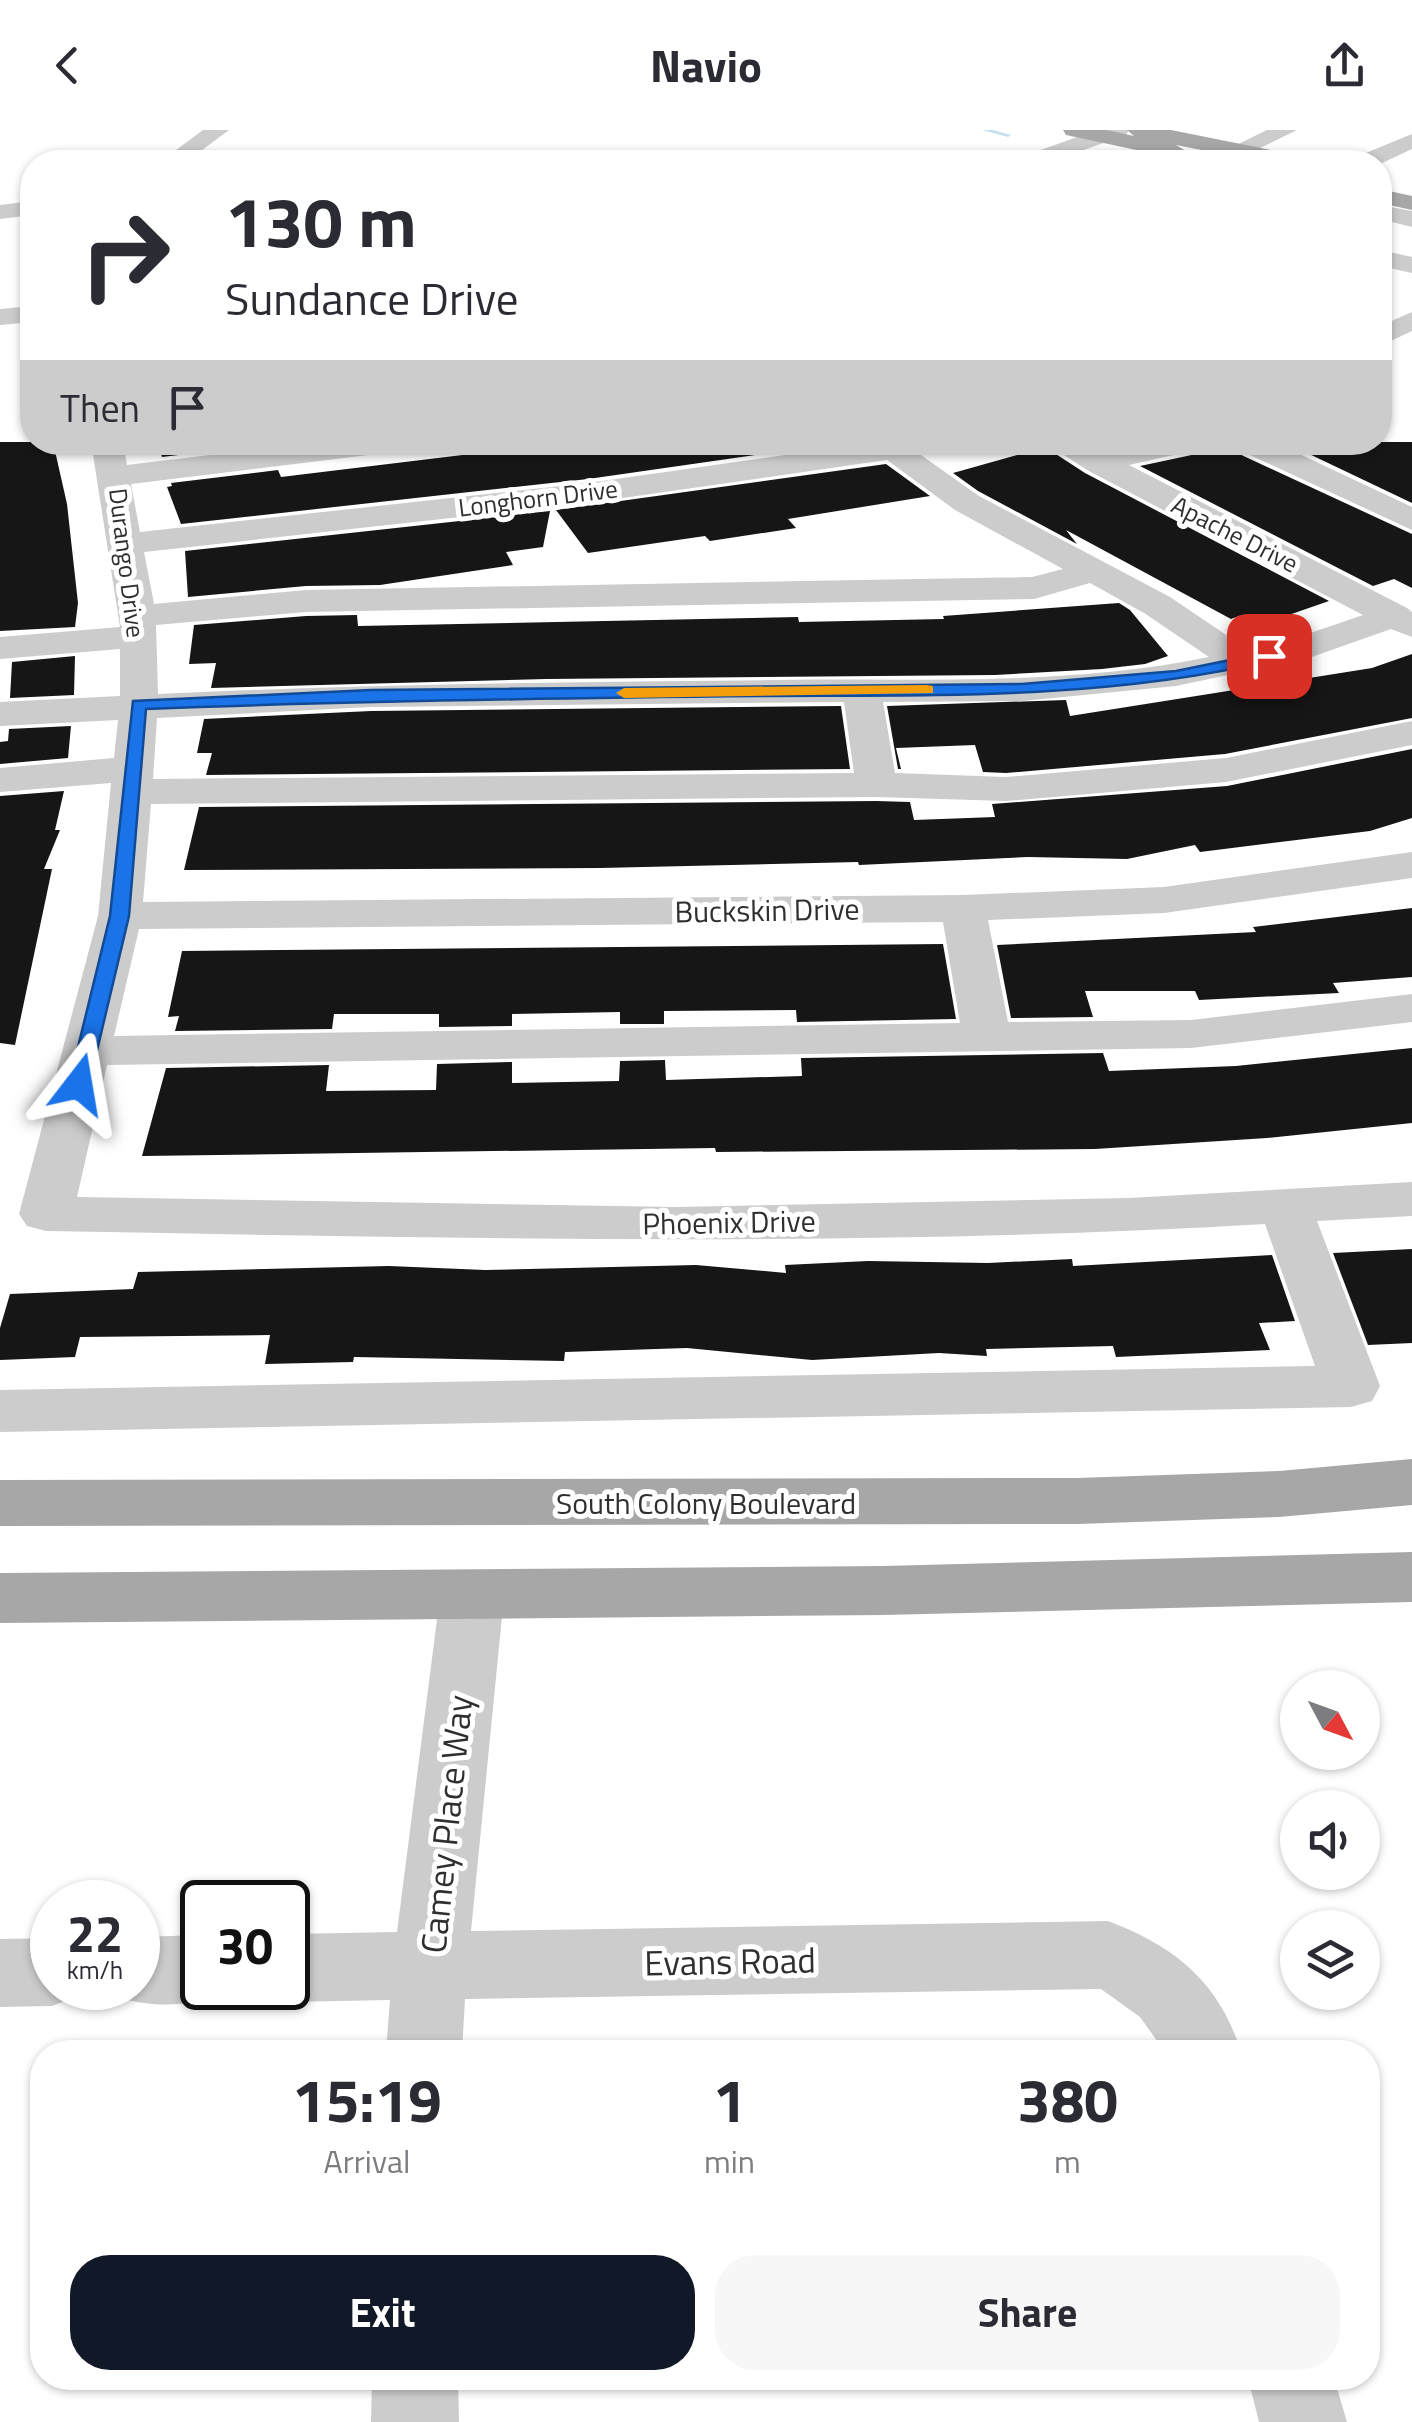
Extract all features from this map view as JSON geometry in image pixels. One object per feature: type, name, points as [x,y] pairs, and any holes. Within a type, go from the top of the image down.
[{"type":"main road","points":[[1074,130],[1199,150]]},
{"type":"main road","points":[[1138,130],[1210,150]]},
{"type":"main road","name":"South Colony Boulevard","points":[[0,1503],[659,1504],[1181,1499],[1346,1490],[1412,1482]]},
{"type":"main road","points":[[0,1598],[1149,1587],[1412,1578]]},
{"type":"street","points":[[189,150],[218,130]]},
{"type":"street","points":[[1244,150],[1286,130]]},
{"type":"street","points":[[1062,150],[1110,133]]},
{"type":"street","points":[[111,459],[179,455]]},
{"type":"street","name":"Longhorn Drive","points":[[126,544],[588,494],[857,455]]},
{"type":"street","points":[[899,455],[967,503],[1157,605],[1242,662]]},
{"type":"street","name":"Apache Drive","points":[[1083,455],[1403,621]]},
{"type":"street","points":[[1098,463],[1133,455]]},
{"type":"street","points":[[1275,455],[1412,520]]},
{"type":"street","name":"Durango Drive","points":[[46,1214],[120,916],[133,781],[139,705],[138,626],[111,459]]},
{"type":"street","points":[[0,648],[306,601],[1034,588],[1093,570]]},
{"type":"street","points":[[0,714],[371,695],[1022,689],[1176,675],[1296,650],[1403,621]]},
{"type":"street","points":[[862,690],[876,785]]},
{"type":"street","points":[[0,780],[1006,788],[1226,770],[1412,733]]},
{"type":"street","name":"Buckskin Drive","points":[[120,916],[962,908],[1164,900],[1412,865]]},
{"type":"street","points":[[962,908],[987,1037]]},
{"type":"street","points":[[87,1051],[1191,1034],[1412,1008]]},
{"type":"street","name":"Phoenix Drive","points":[[46,1214],[676,1224],[1129,1215],[1412,1199]]},
{"type":"street","points":[[0,1411],[1351,1386],[1285,1206]]},
{"type":"street","name":"Camey Place Way","points":[[425,2040],[472,1596]]},
{"type":"street","name":"Evans Road","points":[[310,1968],[1108,1955],[1136,1968],[1164,1988],[1186,2015],[1197,2040]]},
{"type":"street","points":[[0,1973],[30,1972]]},
{"type":"street","points":[[414,2422],[415,2390]]},
{"type":"street","points":[[1293,2390],[1302,2422]]},
{"type":"building","points":[[0,442],[20,442],[20,455],[56,455],[67,504],[78,603],[75,627],[0,631]]},
{"type":"building","points":[[1392,442],[1412,442],[1412,503],[1311,455],[1392,455]]},
{"type":"building","points":[[462,455],[756,455],[588,479],[181,524],[167,487],[171,483],[278,470],[281,477]]},
{"type":"building","points":[[1017,455],[1057,455],[1329,601],[1257,626],[1239,616],[1231,619],[1066,530],[1077,544],[978,491],[953,473]]},
{"type":"building","points":[[1192,455],[1241,455],[1412,534],[1412,588],[1394,579],[1373,586],[1140,466]]},
{"type":"building","points":[[886,464],[930,496],[788,519],[796,528],[588,553],[556,510]]},
{"type":"building","points":[[550,511],[543,547],[506,552],[513,565],[380,585],[306,586],[188,597],[185,551]]},
{"type":"building","points":[[1119,603],[1130,610],[1168,656],[1145,664],[1102,669],[995,675],[546,679],[211,688],[216,663],[189,664],[194,625],[306,616],[357,615],[358,626],[798,617],[799,622],[944,619],[943,616]]},
{"type":"building","points":[[1412,654],[1412,718],[1225,754],[1006,773],[983,772],[975,745],[896,748],[898,769],[887,706],[1066,700],[1070,716],[1372,668]]},
{"type":"building","points":[[75,656],[74,695],[10,698],[12,662]]},
{"type":"building","points":[[841,706],[850,769],[206,775],[212,753],[197,753],[204,719],[371,711]]},
{"type":"building","points":[[71,726],[68,758],[0,764],[0,742],[8,741],[9,729]]},
{"type":"building","points":[[1412,749],[1412,818],[1370,831],[1200,852],[1195,845],[1127,859],[1028,857],[859,865],[858,862],[184,870],[199,807],[876,801],[910,802],[914,820],[995,817],[992,804],[1227,786]]},
{"type":"building","points":[[64,791],[55,830],[60,830],[44,869],[52,869],[15,1045],[0,1043],[0,796]]},
{"type":"building","points":[[1412,908],[1412,977],[1333,983],[1339,993],[1199,1000],[1195,991],[1085,991],[1093,1017],[1011,1018],[997,945],[1256,932],[1253,927]]},
{"type":"building","points":[[943,944],[956,1019],[797,1022],[796,1010],[664,1011],[664,1024],[620,1024],[620,1012],[512,1014],[512,1026],[439,1027],[439,1014],[334,1014],[332,1029],[175,1031],[179,1016],[168,1017],[182,951]]},
{"type":"building","points":[[1412,1048],[1412,1123],[1267,1138],[1095,1149],[716,1152],[715,1148],[142,1156],[166,1068],[329,1065],[326,1091],[436,1090],[437,1064],[512,1062],[512,1083],[619,1081],[620,1061],[665,1060],[666,1080],[802,1076],[801,1058],[1103,1053],[1109,1071],[1236,1066]]},
{"type":"building","points":[[1412,1249],[1412,1343],[1368,1345],[1333,1253]]},
{"type":"building","points":[[1272,1255],[1295,1321],[1259,1323],[1270,1350],[1116,1357],[1113,1346],[986,1349],[987,1356],[939,1353],[812,1360],[687,1348],[565,1352],[564,1361],[354,1357],[353,1362],[265,1364],[270,1335],[80,1337],[75,1357],[0,1360],[0,1328],[10,1294],[133,1289],[138,1272],[696,1265],[786,1273],[785,1265],[868,1261],[988,1263],[1072,1259],[1073,1266]]},
{"type":"waterway","points":[[985,130],[1008,135]]},
{"type":"slow traffic","points":[[624,693],[927,690]]},
{"type":"route","points":[[79,1084],[120,916],[139,705],[371,695],[1022,689],[1176,675],[1269,656]]}]
